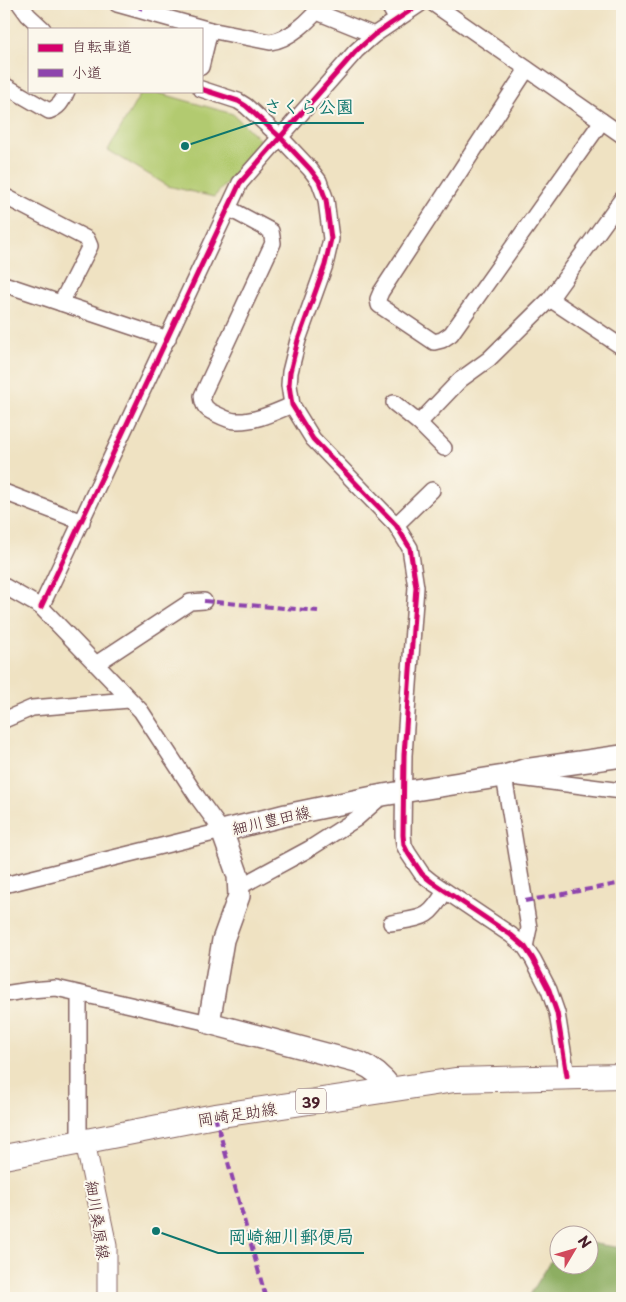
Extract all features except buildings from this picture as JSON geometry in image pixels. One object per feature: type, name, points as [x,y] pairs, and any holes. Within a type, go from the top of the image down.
[{"type":"main road","name":"細川豊田線","points":[[209,1023],[224,940],[239,896],[238,876],[222,831],[286,815],[393,794],[504,776],[524,770],[622,756]]},
{"type":"main road","points":[[209,1023],[360,1063],[384,1078],[392,1089]]},
{"type":"main road","name":"岡崎足助線","points":[[4,1157],[215,1116],[455,1080],[622,1076]]},
{"type":"street","points":[[20,4],[28,15],[42,28]]},
{"type":"street","points":[[117,4],[210,30],[270,42],[279,41],[289,36],[319,8],[374,36]]},
{"type":"street","points":[[388,4],[397,20]]},
{"type":"street","points":[[41,607],[228,208],[245,176],[356,51],[420,4]]},
{"type":"street","points":[[434,4],[622,135]]},
{"type":"street","points":[[202,63],[210,30]]},
{"type":"street","points":[[527,69],[381,292],[378,299],[379,305],[434,342],[442,340],[451,334],[602,121]]},
{"type":"street","points":[[4,85],[49,111],[56,109],[61,104],[67,92]]},
{"type":"street","points":[[202,89],[238,101],[246,106],[280,137],[319,181],[326,200],[331,239],[325,265],[298,340],[292,364],[290,385],[292,405],[313,439],[396,525],[410,548],[416,587],[404,755],[393,794],[404,845],[422,874],[445,892],[511,935],[525,947],[549,990],[557,1013],[567,1076]]},
{"type":"street","points":[[4,196],[87,239],[90,246],[61,303]]},
{"type":"street","points":[[418,423],[460,380],[488,359],[550,299],[622,199]]},
{"type":"street","points":[[228,208],[270,231],[273,236],[273,243],[202,396],[203,403],[206,409],[236,422],[258,418],[292,405]]},
{"type":"street","points":[[4,284],[168,339]]},
{"type":"street","points":[[550,299],[622,346]]},
{"type":"street","points":[[394,403],[444,448]]},
{"type":"street","points":[[396,525],[432,490]]},
{"type":"street","points":[[4,492],[82,522]]},
{"type":"street","points":[[4,586],[41,607],[141,711],[222,831],[4,885]]},
{"type":"street","points":[[96,664],[190,602],[204,601]]},
{"type":"street","points":[[4,720],[32,708],[130,700]]},
{"type":"street","points":[[525,947],[529,928],[504,776],[622,791]]},
{"type":"street","points":[[239,887],[317,844],[393,794]]},
{"type":"street","points":[[391,923],[420,918],[431,912],[445,892]]},
{"type":"street","points":[[4,994],[56,988],[209,1023]]},
{"type":"street","points":[[79,994],[82,1143]]},
{"type":"street","name":"細川桑原線","points":[[82,1143],[107,1246],[107,1298]]},
{"type":"green space","points":[[141,92],[156,92],[233,114],[262,142],[214,197],[168,186],[108,150]]},
{"type":"green space","points":[[598,1244],[622,1248],[622,1298],[528,1298],[548,1266],[548,1274],[598,1274]]},
{"type":"marked path","points":[[140,10],[142,4]]},
{"type":"marked path","points":[[204,601],[318,611]]},
{"type":"marked path","points":[[525,901],[622,883]]},
{"type":"marked path","points":[[215,1116],[266,1298]]},
{"type":"cycle path","points":[[41,607],[240,183],[356,51],[374,35],[420,4]]},
{"type":"cycle path","points":[[202,89],[238,101],[246,106],[280,137],[319,181],[326,200],[331,239],[325,265],[298,340],[290,372],[289,385],[292,405],[313,439],[396,525],[410,548],[416,587],[404,755],[404,845],[422,874],[511,935],[525,947],[549,990],[557,1013],[567,1076]]},
{"type":"place","name":"さくら公園","points":[[185,146]]},
{"type":"place","name":"岡崎細川郵便局","points":[[156,1231]]}]
